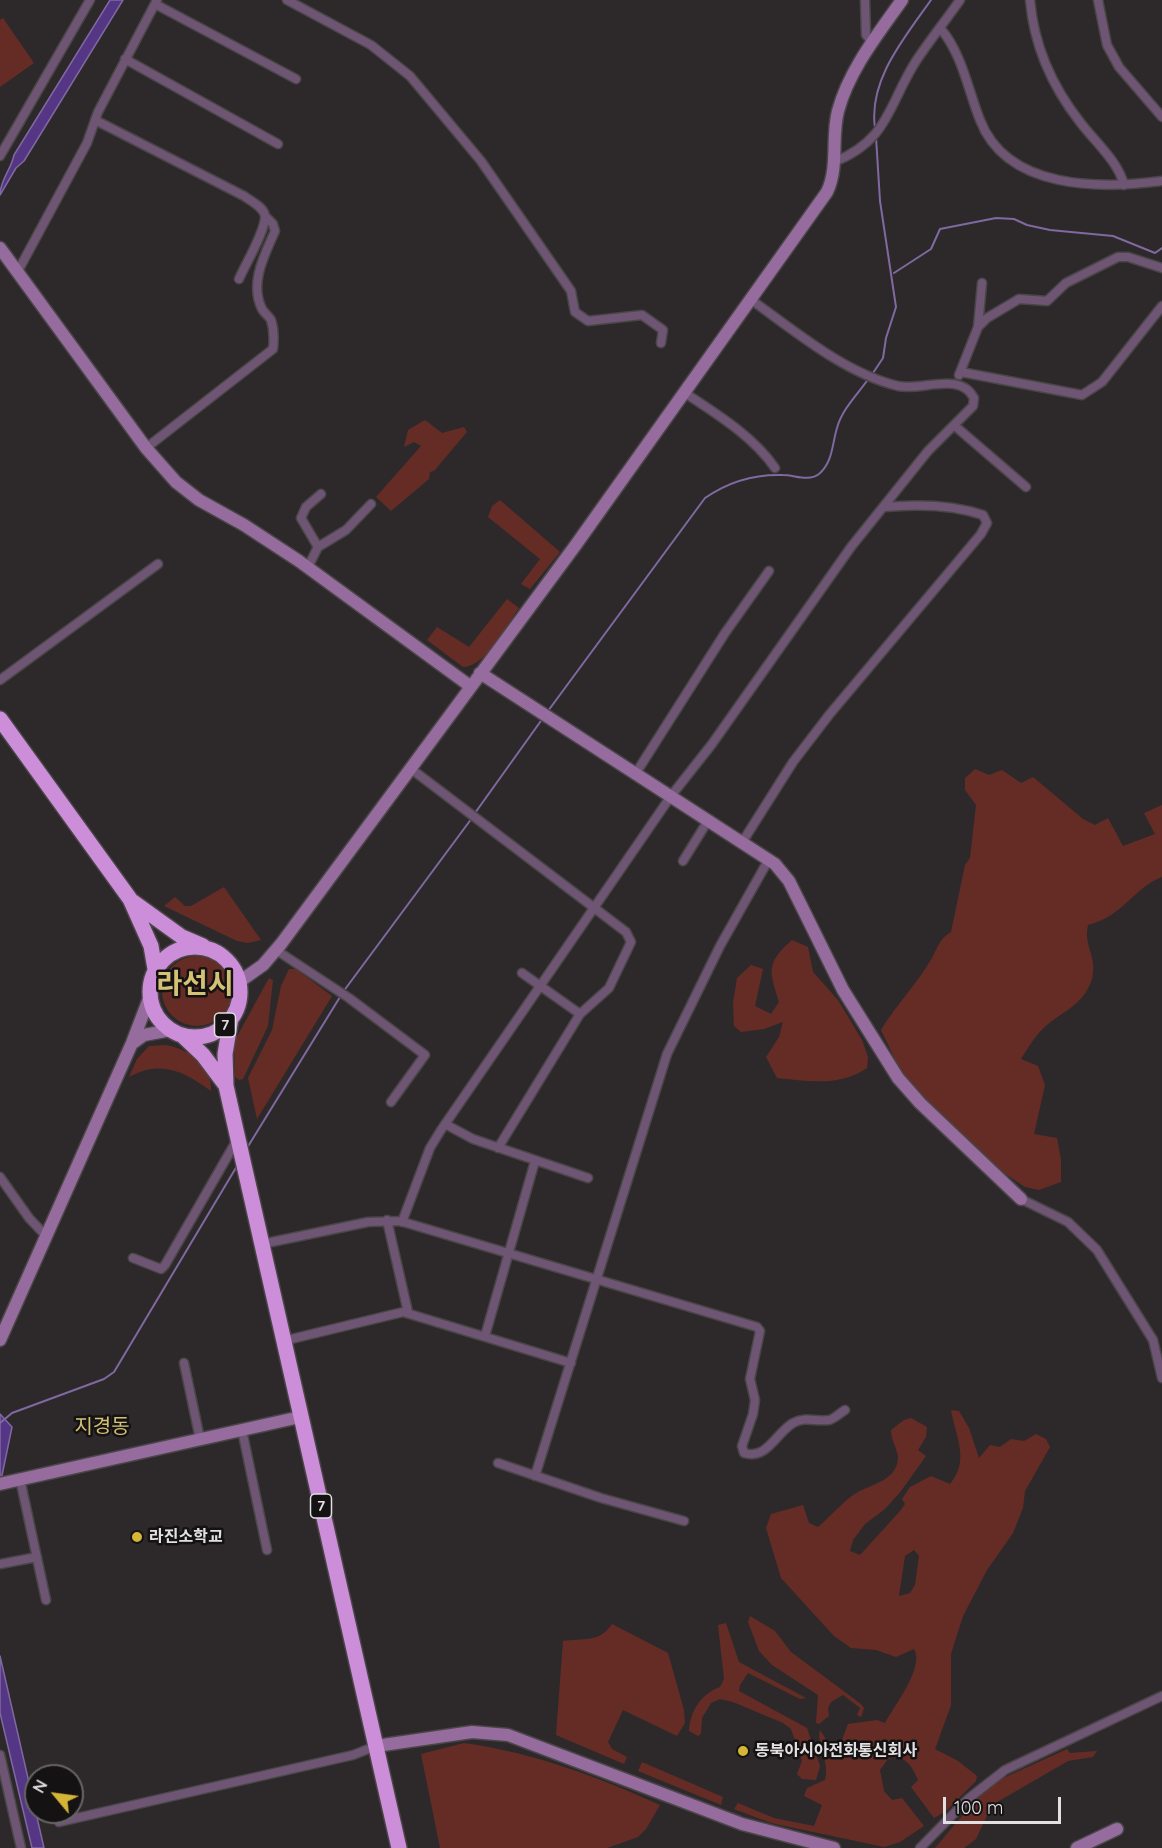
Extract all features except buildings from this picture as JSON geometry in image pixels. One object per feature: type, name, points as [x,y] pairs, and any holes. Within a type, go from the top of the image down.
[{"type":"highway","points":[[0,719],[130,899],[151,946],[155,969],[150,996]]},
{"type":"highway","points":[[130,899],[182,937],[206,947],[227,960],[239,982]]},
{"type":"highway","points":[[155,969],[164,958],[177,950],[191,946],[206,947]]},
{"type":"highway","name":"7","points":[[239,982],[240,995],[231,1018],[225,1054],[226,1086],[399,1848]]},
{"type":"highway","name":"7","points":[[150,996],[160,1021],[203,1055],[226,1086]]},
{"type":"highway","name":"7","points":[[177,1033],[210,1035],[231,1018]]},
{"type":"street","points":[[0,156],[90,0]]},
{"type":"street","points":[[287,0],[371,45],[410,76],[481,161],[508,198],[571,291],[575,312],[581,318],[588,321],[642,315],[663,330],[662,342]]},
{"type":"street","points":[[865,0],[866,35],[872,42]]},
{"type":"street","points":[[239,982],[263,965],[276,950],[685,393],[827,192],[832,182],[838,111],[852,76],[872,42],[902,0]]},
{"type":"street","points":[[834,162],[849,156],[874,138],[916,61],[960,0]]},
{"type":"street","points":[[1030,0],[1033,30],[1042,58],[1060,93],[1078,120],[1120,172],[1124,186]]},
{"type":"street","points":[[1098,0],[1107,45],[1119,67],[1162,117]]},
{"type":"street","points":[[18,270],[87,143],[95,120],[124,59],[156,2],[296,79]]},
{"type":"street","points":[[940,28],[952,42],[980,121],[988,140],[998,152],[1022,166],[1061,180],[1124,186],[1162,180]]},
{"type":"street","points":[[124,59],[278,144]]},
{"type":"street","points":[[95,120],[244,196],[262,209],[273,224],[275,231],[263,253],[259,269],[261,307],[270,319],[273,349],[146,448]]},
{"type":"street","points":[[239,279],[265,216]]},
{"type":"street","points":[[0,248],[146,448],[176,482],[199,500],[244,525],[308,567],[470,686]]},
{"type":"street","points":[[978,327],[1007,304],[1019,299],[1047,301],[1066,283],[1118,257],[1128,257],[1162,268]]},
{"type":"street","points":[[953,382],[961,372],[978,327],[982,282]]},
{"type":"street","points":[[402,1222],[430,1148],[445,1124],[671,796],[712,744],[851,547],[928,451],[973,406],[974,398],[965,387],[953,382],[914,388],[870,376],[834,356],[750,299]]},
{"type":"street","points":[[961,372],[1082,395],[1091,392],[1102,382],[1162,306]]},
{"type":"street","points":[[685,393],[744,435],[775,468]]},
{"type":"street","points":[[955,426],[1026,487]]},
{"type":"street","points":[[318,547],[301,518],[306,507],[321,494]]},
{"type":"street","points":[[308,567],[318,547],[346,530],[371,504]]},
{"type":"street","points":[[742,841],[794,762],[829,715],[974,543],[987,523],[983,515],[969,510],[931,505],[884,507]]},
{"type":"street","points":[[0,680],[158,564]]},
{"type":"street","points":[[636,773],[725,633],[769,571]]},
{"type":"street","points":[[480,673],[769,859],[789,881],[835,975],[898,1078],[920,1103],[1021,1199],[1068,1222],[1097,1250],[1153,1340],[1162,1378]]},
{"type":"street","points":[[410,768],[626,932],[631,942],[609,988],[580,1014],[498,1148]]},
{"type":"street","points":[[684,861],[709,819]]},
{"type":"street","points":[[535,1476],[667,1054],[720,946],[769,859]]},
{"type":"street","points":[[276,950],[349,998],[425,1055],[391,1102]]},
{"type":"street","points":[[522,973],[580,1014]]},
{"type":"street","points":[[0,1340],[132,1043],[150,996]]},
{"type":"street","points":[[132,1043],[144,1035],[177,1033]]},
{"type":"street","points":[[445,1124],[498,1148],[588,1178]]},
{"type":"street","points":[[133,1258],[156,1269],[161,1269],[165,1265],[239,1142]]},
{"type":"street","points":[[486,1336],[536,1161]]},
{"type":"street","points":[[0,1177],[29,1218],[46,1236]]},
{"type":"street","points":[[262,1244],[387,1220],[402,1222],[757,1327],[760,1331],[750,1379],[755,1400],[753,1414],[742,1446],[744,1453],[754,1456],[763,1453],[790,1425],[803,1418],[830,1420],[845,1410]]},
{"type":"street","points":[[387,1220],[408,1312]]},
{"type":"street","points":[[283,1341],[388,1313],[408,1312],[571,1363]]},
{"type":"street","points":[[184,1363],[200,1439]]},
{"type":"street","points":[[2,1483],[300,1417]]},
{"type":"street","points":[[242,1430],[267,1550]]},
{"type":"street","points":[[498,1463],[684,1521]]},
{"type":"street","points":[[20,1479],[46,1600]]},
{"type":"street","points":[[0,1564],[37,1557]]},
{"type":"street","points":[[920,1848],[968,1799],[995,1776],[1162,1696]]},
{"type":"street","points":[[84,1816],[342,1757],[376,1746],[472,1731],[508,1735],[742,1824],[834,1848]]},
{"type":"street","points":[[0,1755],[21,1848]]},
{"type":"street","points":[[1077,1848],[1117,1829]]},
{"type":"shaded area","points":[[110,0],[123,0],[24,161],[16,168],[0,195],[14,155]]},
{"type":"shaded area","points":[[3,18],[34,63],[0,87],[0,20]]},
{"type":"shaded area","points":[[425,420],[442,433],[464,427],[467,432],[434,471],[430,472],[429,479],[391,511],[376,497],[421,446],[414,442],[404,447],[408,430]]},
{"type":"shaded area","points":[[500,500],[560,552],[530,589],[521,584],[540,559],[488,517],[492,506]]},
{"type":"shaded area","points":[[507,599],[519,608],[488,653],[472,665],[463,667],[427,640],[437,627],[469,647]]},
{"type":"shaded area","points":[[975,769],[989,775],[1002,770],[1021,783],[1033,777],[1083,819],[1095,825],[1108,818],[1123,846],[1155,834],[1144,813],[1162,805],[1162,877],[1143,888],[1111,915],[1088,925],[1087,939],[1093,964],[1089,988],[1079,1001],[1043,1029],[1021,1059],[1038,1066],[1045,1085],[1034,1134],[1057,1138],[1061,1160],[1061,1182],[1039,1190],[1025,1187],[1004,1173],[916,1090],[901,1072],[881,1030],[926,968],[942,940],[951,932],[965,865],[970,858],[976,805],[965,790],[965,778]]},
{"type":"shaded area","points":[[224,887],[261,940],[248,943],[237,941],[164,906],[175,897],[185,906],[191,906]]},
{"type":"shaded area","points":[[792,940],[808,947],[813,972],[838,1000],[862,1040],[868,1057],[867,1068],[857,1074],[824,1081],[777,1078],[766,1057],[779,1037],[783,1022],[764,1029],[741,1032],[734,1026],[733,1003],[737,978],[751,965],[763,969],[755,1006],[771,1014],[779,1002],[773,982],[772,968],[778,955]]},
{"type":"shaded area","points":[[197,956],[210,959],[222,966],[229,978],[232,991],[229,1004],[222,1016],[210,1023],[197,1026],[184,1023],[172,1016],[165,1004],[162,991],[165,978],[172,966],[184,959]]},
{"type":"shaded area","points":[[289,969],[296,969],[332,996],[257,1119],[248,1078],[272,1030],[281,986]]},
{"type":"shaded area","points":[[269,978],[273,980],[268,1026],[243,1079],[239,1080],[235,1077],[234,1042]]},
{"type":"shaded area","points":[[166,1045],[183,1050],[204,1066],[208,1073],[211,1091],[192,1078],[172,1070],[152,1069],[129,1077],[137,1059],[149,1046]]},
{"type":"shaded area","points":[[951,1410],[959,1411],[969,1428],[979,1458],[990,1445],[1000,1447],[1011,1439],[1024,1441],[1036,1434],[1046,1439],[1050,1447],[1025,1491],[1023,1508],[1013,1533],[987,1570],[963,1616],[951,1654],[951,1705],[935,1749],[958,1761],[977,1776],[976,1781],[946,1811],[934,1818],[911,1787],[918,1780],[907,1762],[899,1758],[888,1759],[880,1770],[884,1791],[892,1800],[902,1798],[924,1826],[900,1842],[884,1847],[771,1823],[734,1809],[738,1803],[774,1818],[814,1826],[822,1805],[804,1796],[807,1788],[825,1780],[826,1766],[819,1735],[820,1730],[827,1741],[835,1745],[841,1742],[848,1724],[877,1720],[885,1723],[907,1686],[915,1666],[914,1649],[896,1657],[876,1650],[851,1648],[834,1636],[781,1578],[766,1528],[771,1514],[803,1505],[809,1523],[818,1527],[853,1495],[883,1480],[894,1471],[898,1457],[891,1430],[904,1420],[911,1418],[927,1427],[926,1437],[918,1450],[926,1456],[901,1491],[885,1509],[865,1524],[853,1540],[850,1551],[860,1555],[901,1510],[905,1504],[902,1499],[910,1487],[931,1476],[950,1484],[956,1475],[960,1448]],"holes":[[[914,1550],[919,1556],[915,1585],[910,1593],[899,1596],[905,1556]]]},
{"type":"shaded area","points":[[0,1414],[12,1427],[0,1485]]},
{"type":"shaded area","points":[[750,1616],[775,1631],[791,1652],[861,1704],[864,1708],[861,1717],[857,1715],[860,1708],[843,1695],[831,1702],[828,1708],[829,1716],[819,1724],[816,1723],[818,1695],[772,1665],[759,1651],[748,1622]]},
{"type":"shaded area","points":[[726,1623],[739,1662],[806,1698],[800,1699],[748,1673],[739,1691],[807,1728],[820,1766],[816,1780],[802,1779],[797,1774],[802,1761],[791,1729],[783,1723],[733,1702],[720,1699],[711,1703],[702,1718],[701,1734],[698,1736],[689,1731],[694,1710],[698,1704],[707,1694],[720,1687],[724,1679],[718,1625]]},
{"type":"shaded area","points":[[612,1624],[668,1653],[684,1710],[685,1723],[677,1736],[623,1710],[608,1742],[612,1749],[627,1757],[624,1764],[556,1735],[563,1641],[596,1637]]},
{"type":"shaded area","points":[[0,1656],[25,1764],[24,1814],[0,1713]]},
{"type":"shaded area","points":[[464,1743],[540,1759],[612,1784],[660,1805],[646,1829],[638,1837],[607,1848],[440,1848],[421,1754]]},
{"type":"shaded area","points":[[1067,1749],[1070,1753],[1097,1751],[1093,1757],[1068,1761],[992,1805],[976,1839],[964,1848],[935,1848],[988,1785]]},
{"type":"shaded area","points":[[642,1762],[723,1797],[721,1805],[638,1771]]},
{"type":"shaded area","points":[[26,1824],[38,1824],[44,1848],[32,1848]]},
{"type":"waterway","points":[[875,128],[874,110],[883,76],[900,44],[931,0]]},
{"type":"waterway","points":[[873,373],[883,358],[886,338],[896,307],[880,201],[876,137]]},
{"type":"waterway","points":[[894,273],[931,249],[940,229],[996,218],[1014,219],[1027,225],[1050,230],[1113,236],[1155,253],[1162,248]]},
{"type":"waterway","points":[[548,711],[705,498],[732,483],[752,478],[773,475],[806,478],[819,474],[830,458],[839,421],[869,378]]},
{"type":"waterway","points":[[475,813],[543,718]]},
{"type":"waterway","points":[[343,992],[472,818]]},
{"type":"waterway","points":[[247,1148],[340,997]]},
{"type":"waterway","points":[[0,1423],[12,1413],[104,1379],[114,1372],[237,1166]]},
{"type":"place","name":"라진소학교","points":[[137,1537]]},
{"type":"place","name":"동북아시아전화통신회사","points":[[743,1751]]},
{"type":"district","name":"라선시","points":[[195,985]]},
{"type":"district","name":"지경동","points":[[102,1427]]}]
